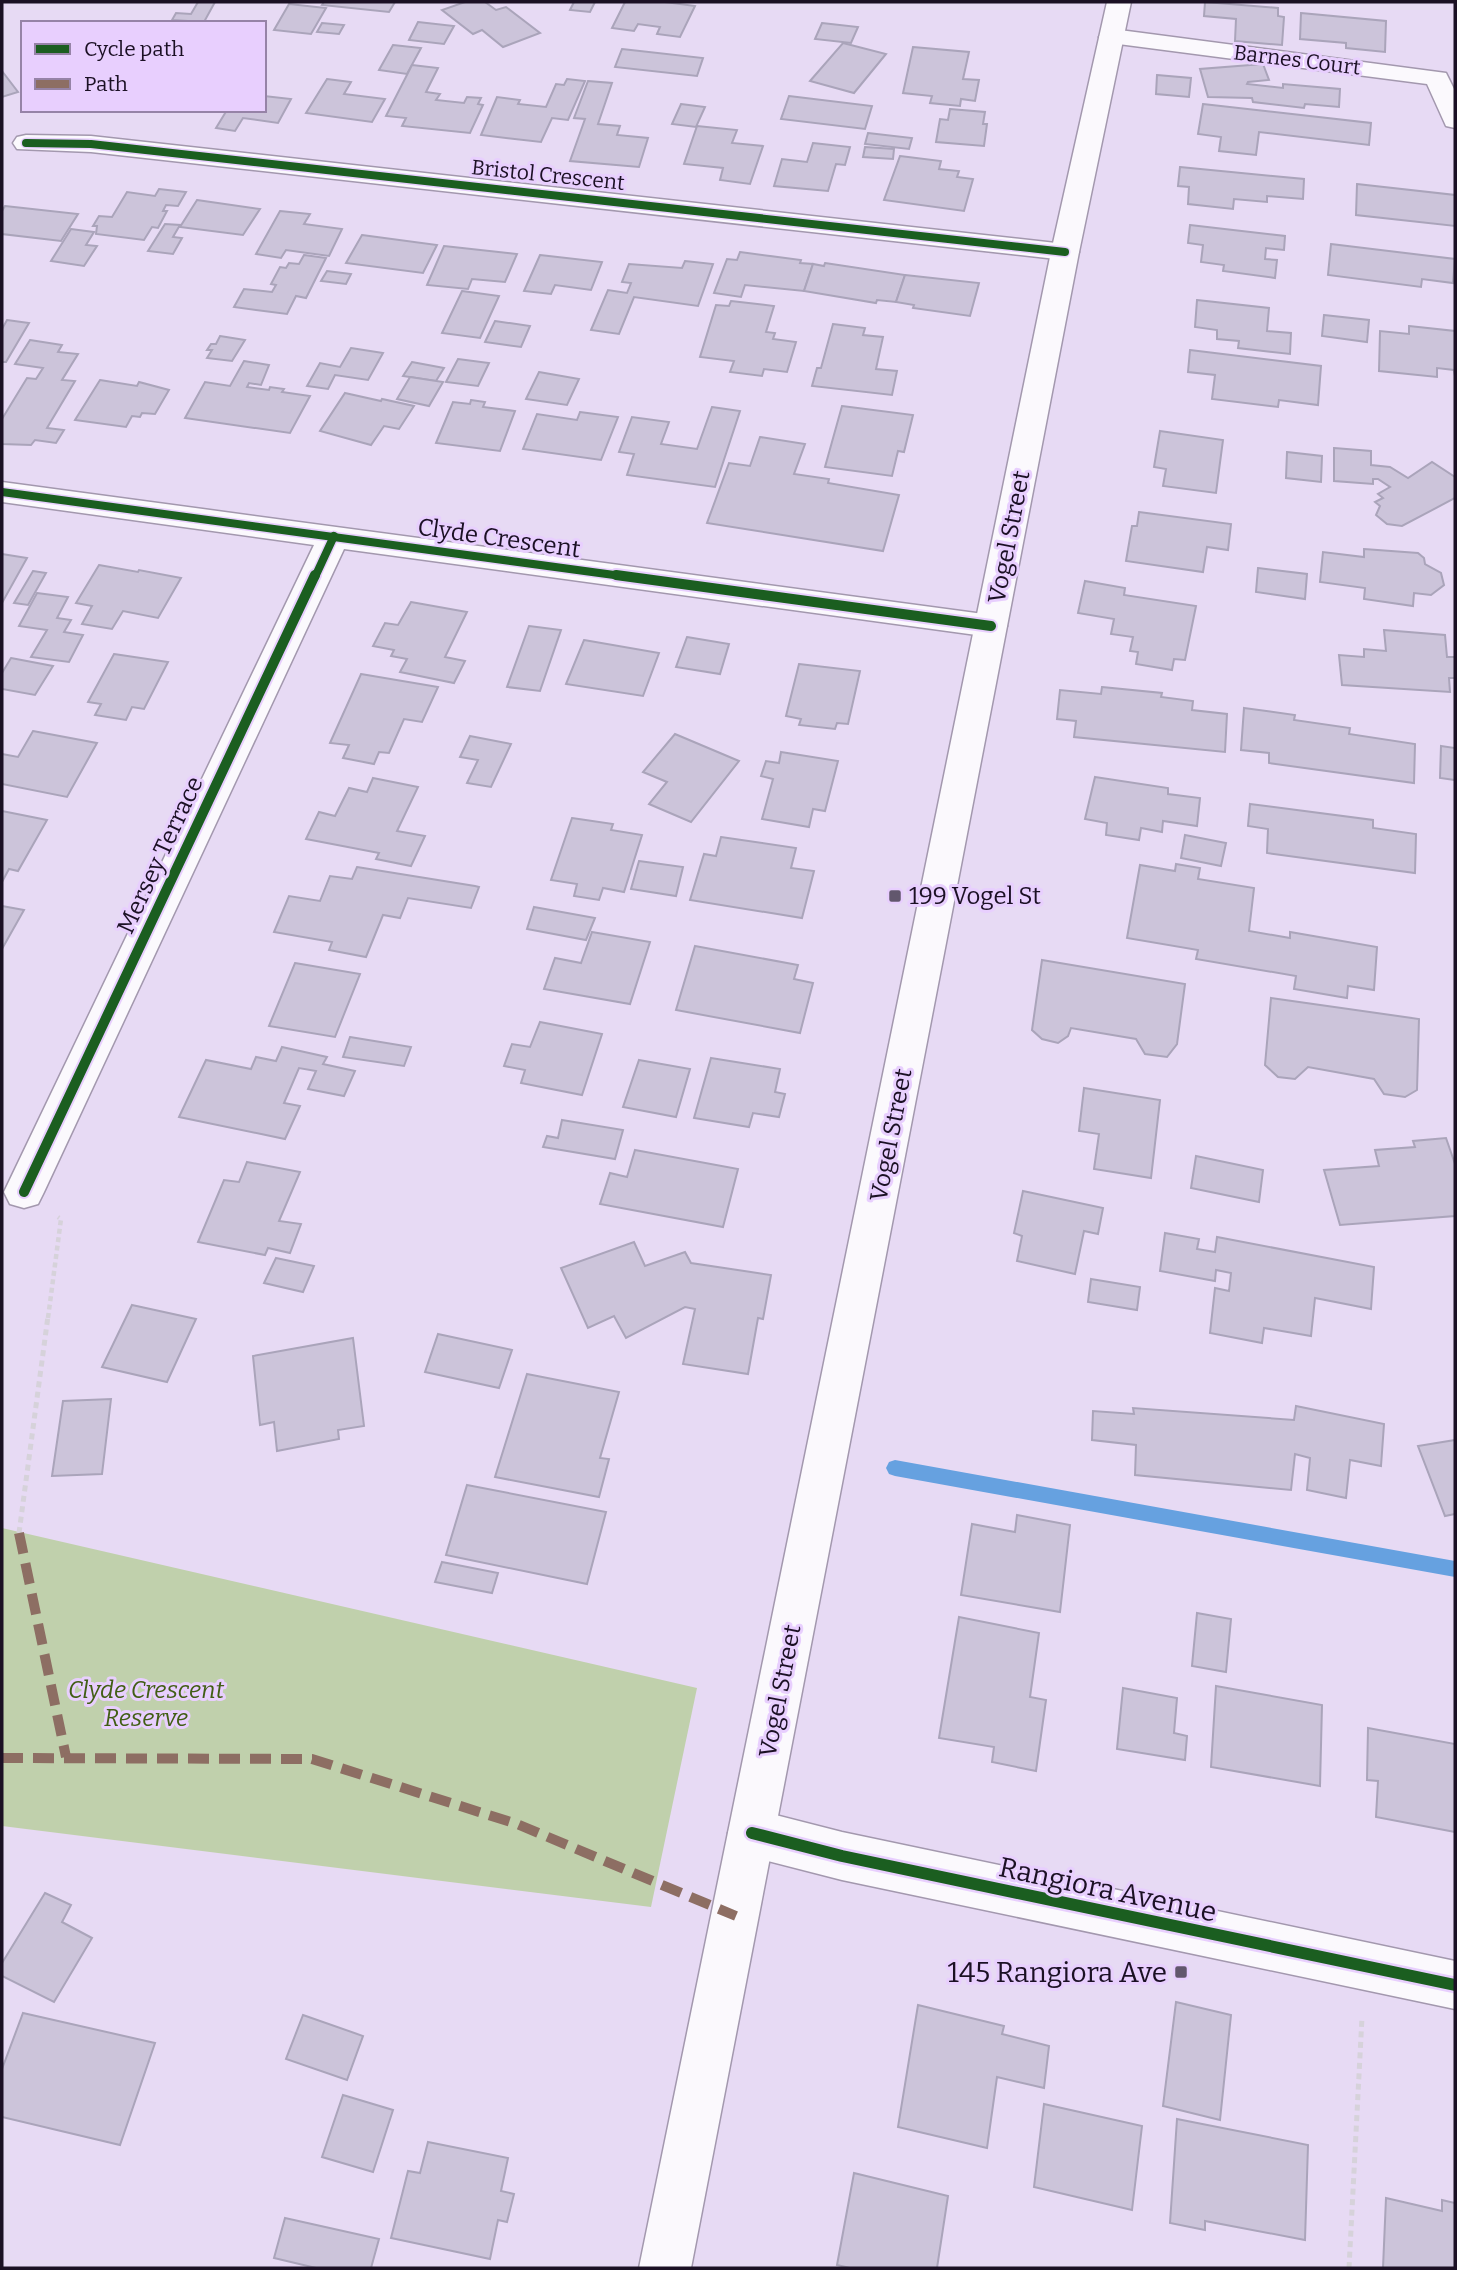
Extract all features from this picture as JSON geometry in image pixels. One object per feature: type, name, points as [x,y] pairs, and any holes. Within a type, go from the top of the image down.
[{"type":"street","name":"Vogel Street","points":[[665,2268],[1065,252],[1119,2]]},
{"type":"street","name":"Barnes Court","points":[[1112,37],[1437,78],[1455,120]]},
{"type":"street","name":"Bristol Crescent","points":[[26,143],[91,144],[1065,252]]},
{"type":"street","name":"Clyde Crescent","points":[[2,492],[991,626]]},
{"type":"street","name":"Mersey Terrace","points":[[24,1192],[334,536]]},
{"type":"street","name":"Rangiora Avenue","points":[[752,1833],[842,1856],[1455,1985]]},
{"type":"path","points":[[19,1533],[61,1219],[24,1192]]},
{"type":"path","points":[[1349,2268],[1365,1966]]},
{"type":"green space","name":"Clyde Crescent Reserve","points":[[2,1528],[697,1688],[651,1907],[2,1826]]},
{"type":"building","points":[[198,2],[215,2],[205,21],[172,20],[176,13],[191,14]]},
{"type":"building","points":[[324,2],[395,2],[389,12],[322,5]]},
{"type":"building","points":[[465,2],[485,2],[496,10],[506,7],[540,33],[503,47],[482,30],[473,34],[442,10]]},
{"type":"building","points":[[574,2],[595,2],[590,12],[570,10]]},
{"type":"building","points":[[625,2],[665,2],[695,6],[680,37],[657,34],[660,27],[638,24],[634,31],[612,28]]},
{"type":"building","points":[[1205,2],[1278,8],[1278,16],[1284,17],[1282,45],[1235,41],[1236,19],[1204,16]]},
{"type":"building","points":[[289,4],[326,8],[311,34],[274,30]]},
{"type":"building","points":[[1301,13],[1386,21],[1385,52],[1346,48],[1346,43],[1300,39]]},
{"type":"building","points":[[418,22],[454,26],[444,44],[409,40]]},
{"type":"building","points":[[322,23],[344,25],[339,34],[317,32]]},
{"type":"building","points":[[822,23],[858,27],[851,43],[815,39]]},
{"type":"building","points":[[843,43],[886,54],[854,93],[810,81]]},
{"type":"building","points":[[393,45],[421,48],[407,74],[379,70]]},
{"type":"building","points":[[913,47],[969,52],[963,79],[979,80],[975,101],[961,99],[960,106],[930,103],[932,96],[903,93]]},
{"type":"building","points":[[622,49],[703,58],[697,76],[615,67]]},
{"type":"building","points":[[1263,64],[1269,80],[1247,84],[1340,89],[1339,107],[1305,104],[1304,108],[1253,102],[1252,98],[1208,97],[1200,69]]},
{"type":"building","points":[[412,65],[438,68],[426,92],[440,94],[436,100],[464,103],[467,97],[481,98],[478,104],[483,105],[470,133],[402,126],[406,118],[386,116]]},
{"type":"building","points":[[2,71],[18,92],[2,97]]},
{"type":"building","points":[[1157,75],[1191,78],[1189,97],[1156,94]]},
{"type":"building","points":[[327,79],[351,82],[344,94],[385,99],[372,122],[306,113]]},
{"type":"building","points":[[567,79],[585,81],[568,120],[552,118],[541,142],[481,135],[497,97],[520,100],[518,104],[546,107],[556,84],[564,85]]},
{"type":"building","points":[[588,81],[612,83],[598,124],[620,126],[617,135],[648,138],[639,167],[570,161],[585,119],[574,118]]},
{"type":"building","points":[[266,96],[291,99],[278,123],[243,118],[235,131],[216,128],[226,112],[266,112]]},
{"type":"building","points":[[789,96],[872,106],[865,129],[781,119]]},
{"type":"building","points":[[681,104],[705,107],[696,127],[672,124]]},
{"type":"building","points":[[1203,104],[1371,123],[1369,145],[1259,132],[1256,155],[1219,151],[1221,137],[1198,134]]},
{"type":"building","points":[[950,109],[985,112],[983,124],[987,124],[984,146],[936,142],[940,119],[948,120]]},
{"type":"building","points":[[697,126],[737,130],[732,143],[763,146],[750,184],[720,180],[723,168],[684,164]]},
{"type":"building","points":[[868,133],[912,138],[909,149],[865,144]]},
{"type":"building","points":[[813,143],[850,147],[845,165],[836,164],[828,191],[774,186],[782,159],[807,162]]},
{"type":"building","points":[[865,147],[894,149],[893,159],[863,157]]},
{"type":"building","points":[[900,156],[941,161],[939,169],[959,171],[957,177],[973,179],[964,211],[884,200]]},
{"type":"building","points":[[1180,167],[1304,179],[1303,199],[1267,196],[1267,202],[1234,199],[1233,209],[1188,204],[1189,187],[1178,186]]},
{"type":"building","points":[[1357,184],[1455,195],[1455,226],[1356,215]]},
{"type":"building","points":[[159,189],[186,192],[178,206],[166,205],[163,211],[167,211],[158,228],[152,227],[144,240],[96,234],[97,226],[93,226],[99,216],[112,217],[127,192],[155,196]]},
{"type":"building","points":[[197,200],[260,209],[243,235],[180,227]]},
{"type":"building","points":[[5,206],[78,214],[61,241],[2,234],[2,211]]},
{"type":"building","points":[[280,211],[310,214],[304,224],[342,229],[329,256],[286,250],[281,258],[256,254]]},
{"type":"building","points":[[165,224],[180,225],[173,237],[182,238],[173,254],[148,251]]},
{"type":"building","points":[[1190,225],[1285,236],[1284,250],[1266,248],[1265,259],[1277,260],[1275,278],[1223,271],[1224,265],[1201,262],[1203,245],[1188,243]]},
{"type":"building","points":[[71,229],[94,232],[86,245],[97,246],[84,266],[51,261]]},
{"type":"building","points":[[362,235],[437,245],[423,273],[346,263]]},
{"type":"building","points":[[1331,244],[1455,259],[1453,283],[1422,279],[1421,287],[1328,275]]},
{"type":"building","points":[[444,246],[517,254],[505,282],[472,279],[468,289],[427,285]]},
{"type":"building","points":[[740,252],[813,264],[804,291],[745,285],[741,297],[714,293],[727,259],[737,260]]},
{"type":"building","points":[[304,255],[326,258],[306,298],[296,296],[287,314],[234,307],[244,289],[272,292],[276,285],[271,284],[280,267],[286,268],[289,263],[299,264]]},
{"type":"building","points":[[540,255],[602,262],[591,290],[555,285],[551,294],[524,291]]},
{"type":"building","points":[[685,261],[713,264],[698,306],[634,297],[619,334],[591,330],[608,290],[627,293],[631,283],[622,282],[629,264],[682,268]]},
{"type":"building","points":[[825,263],[905,275],[896,302],[877,300],[876,303],[804,291],[813,264],[824,266]]},
{"type":"building","points":[[327,271],[351,274],[346,284],[321,281]]},
{"type":"building","points":[[905,275],[979,283],[970,316],[913,308],[914,305],[896,302]]},
{"type":"building","points":[[462,291],[499,296],[480,338],[442,333]]},
{"type":"building","points":[[1197,300],[1269,308],[1267,331],[1291,333],[1290,354],[1238,348],[1239,341],[1217,339],[1217,330],[1195,327]]},
{"type":"building","points":[[731,301],[774,306],[766,332],[775,333],[773,339],[796,342],[787,372],[764,369],[762,376],[730,372],[734,361],[700,357],[716,305],[729,306]]},
{"type":"building","points":[[1324,315],[1369,320],[1367,342],[1322,336]]},
{"type":"building","points":[[7,320],[29,323],[6,362],[2,362],[2,329]]},
{"type":"building","points":[[495,321],[530,326],[521,347],[485,342]]},
{"type":"building","points":[[833,324],[865,328],[863,335],[883,337],[876,369],[897,371],[892,395],[812,386],[817,368],[821,368]]},
{"type":"building","points":[[1409,326],[1455,331],[1455,376],[1454,370],[1437,368],[1437,377],[1379,371],[1380,331],[1409,334]]},
{"type":"building","points":[[220,336],[245,340],[232,361],[207,358],[212,350],[207,350],[211,344],[216,344]]},
{"type":"building","points":[[30,340],[62,345],[58,352],[78,354],[62,380],[75,381],[47,428],[64,430],[56,443],[35,440],[31,445],[2,444],[2,419],[27,378],[36,379],[43,368],[15,364]]},
{"type":"building","points":[[351,348],[383,353],[368,380],[335,375],[328,389],[307,386],[320,363],[340,367]]},
{"type":"building","points":[[1190,350],[1321,366],[1318,405],[1279,400],[1278,407],[1212,399],[1215,375],[1188,372]]},
{"type":"building","points":[[458,359],[489,363],[478,386],[446,382]]},
{"type":"building","points":[[244,361],[269,365],[261,385],[249,383],[247,387],[284,389],[282,392],[310,396],[290,433],[185,418],[205,382],[230,386]]},
{"type":"building","points":[[412,362],[444,368],[436,381],[403,376]]},
{"type":"building","points":[[539,372],[579,379],[567,405],[526,399]]},
{"type":"building","points":[[410,377],[443,382],[429,406],[397,399]]},
{"type":"building","points":[[100,380],[137,386],[139,382],[169,390],[155,414],[142,413],[140,417],[132,416],[126,427],[75,420]]},
{"type":"building","points":[[345,393],[414,406],[399,429],[384,426],[371,445],[320,431]]},
{"type":"building","points":[[471,400],[485,402],[483,407],[515,411],[500,451],[436,443],[453,402],[470,404]]},
{"type":"building","points":[[842,406],[913,415],[904,452],[898,451],[892,476],[825,467]]},
{"type":"building","points":[[712,407],[740,411],[715,487],[627,475],[634,454],[619,452],[632,417],[669,422],[661,444],[697,449]]},
{"type":"building","points":[[580,412],[618,417],[601,460],[523,449],[537,414],[577,420]]},
{"type":"building","points":[[1160,431],[1223,440],[1216,493],[1163,486],[1166,469],[1154,467]]},
{"type":"building","points":[[760,437],[805,444],[794,474],[829,479],[828,483],[899,495],[883,551],[707,523],[729,463],[750,466]]},
{"type":"building","points":[[1334,448],[1371,451],[1371,465],[1390,467],[1408,478],[1432,462],[1455,477],[1455,498],[1402,526],[1387,524],[1376,515],[1380,506],[1375,502],[1383,498],[1378,494],[1390,487],[1378,479],[1373,479],[1373,484],[1334,481]]},
{"type":"building","points":[[1287,452],[1322,456],[1321,482],[1286,478]]},
{"type":"building","points":[[1139,512],[1231,524],[1228,550],[1207,547],[1203,572],[1126,561],[1132,526],[1137,526]]},
{"type":"building","points":[[1364,549],[1418,553],[1424,558],[1425,564],[1441,573],[1444,585],[1431,595],[1414,593],[1413,606],[1364,599],[1365,588],[1320,582],[1323,552],[1364,557]]},
{"type":"building","points":[[2,554],[27,558],[2,603]]},
{"type":"building","points":[[99,565],[181,578],[158,618],[123,611],[112,629],[82,624],[92,606],[76,603]]},
{"type":"building","points":[[1258,568],[1307,574],[1305,599],[1256,592]]},
{"type":"building","points":[[33,571],[46,573],[28,605],[14,603]]},
{"type":"building","points":[[1085,581],[1125,588],[1124,595],[1196,606],[1185,660],[1174,659],[1172,670],[1136,664],[1138,652],[1130,651],[1133,637],[1111,634],[1114,619],[1078,613]]},
{"type":"building","points":[[37,593],[68,597],[57,618],[71,620],[64,632],[83,635],[69,662],[31,657],[47,630],[19,626]]},
{"type":"building","points":[[411,602],[467,612],[445,657],[465,661],[454,683],[400,672],[407,659],[391,656],[394,650],[373,646],[385,623],[398,625]]},
{"type":"building","points":[[529,626],[561,630],[540,691],[507,687]]},
{"type":"building","points":[[1384,630],[1445,635],[1447,657],[1455,657],[1455,678],[1449,678],[1450,692],[1342,685],[1339,655],[1364,657],[1364,649],[1386,651]]},
{"type":"building","points":[[687,637],[729,644],[720,674],[676,667]]},
{"type":"building","points":[[584,640],[659,653],[643,696],[566,684]]},
{"type":"building","points":[[114,654],[168,662],[144,709],[132,707],[126,720],[95,715],[101,704],[88,702]]},
{"type":"building","points":[[11,658],[53,666],[35,695],[2,689],[2,673]]},
{"type":"building","points":[[799,664],[860,671],[848,724],[837,723],[835,729],[799,725],[801,719],[786,716]]},
{"type":"building","points":[[361,674],[438,687],[422,722],[404,719],[389,753],[379,752],[374,764],[343,758],[349,745],[330,743]]},
{"type":"building","points":[[1102,687],[1162,693],[1161,697],[1193,701],[1192,710],[1227,714],[1225,752],[1074,737],[1076,721],[1057,719],[1060,690],[1101,694]]},
{"type":"building","points":[[1244,708],[1295,715],[1294,720],[1350,728],[1349,734],[1415,744],[1414,783],[1269,763],[1269,753],[1241,750]]},
{"type":"building","points":[[33,731],[97,743],[67,797],[2,784],[2,754],[18,757]]},
{"type":"building","points":[[675,734],[739,761],[691,822],[649,804],[667,782],[643,772]]},
{"type":"building","points":[[470,736],[511,744],[491,787],[467,783],[478,760],[460,757]]},
{"type":"building","points":[[1441,746],[1455,748],[1455,780],[1440,778]]},
{"type":"building","points":[[781,752],[838,761],[825,811],[813,809],[809,827],[762,819],[773,779],[761,776],[766,761],[779,763]]},
{"type":"building","points":[[1095,777],[1168,788],[1168,794],[1200,798],[1197,826],[1163,821],[1162,832],[1141,828],[1139,840],[1106,835],[1107,823],[1085,819]]},
{"type":"building","points":[[373,778],[418,787],[397,831],[425,836],[411,866],[376,859],[379,853],[306,839],[319,812],[335,816],[349,788],[367,792]]},
{"type":"building","points":[[1250,804],[1373,820],[1373,828],[1416,834],[1415,873],[1267,853],[1268,829],[1248,826]]},
{"type":"building","points":[[2,811],[47,820],[18,871],[9,869],[2,882]]},
{"type":"building","points":[[572,818],[613,824],[611,830],[642,835],[624,892],[603,888],[599,900],[574,896],[577,884],[551,880]]},
{"type":"building","points":[[1185,835],[1226,843],[1221,866],[1181,858]]},
{"type":"building","points":[[721,837],[796,848],[791,868],[814,871],[802,918],[690,900],[704,854],[716,856]]},
{"type":"building","points":[[639,861],[683,867],[676,896],[631,889]]},
{"type":"building","points":[[1176,864],[1200,868],[1198,879],[1254,888],[1249,931],[1290,938],[1290,932],[1377,947],[1374,990],[1348,986],[1347,998],[1294,989],[1296,976],[1196,959],[1198,950],[1127,938],[1140,865],[1175,871]]},
{"type":"building","points":[[357,867],[479,887],[471,908],[408,898],[400,918],[383,915],[366,957],[329,950],[332,942],[274,932],[289,896],[320,901],[330,876],[352,879]]},
{"type":"building","points":[[2,906],[24,910],[2,949]]},
{"type":"building","points":[[534,907],[595,918],[586,940],[527,929]]},
{"type":"building","points":[[592,932],[650,942],[630,1004],[544,989],[555,958],[581,963]]},
{"type":"building","points":[[695,946],[798,965],[794,979],[813,983],[800,1033],[676,1010]]},
{"type":"building","points":[[1042,960],[1185,984],[1177,1044],[1167,1057],[1145,1054],[1136,1039],[1071,1028],[1068,1036],[1058,1043],[1042,1039],[1032,1030]]},
{"type":"building","points":[[295,963],[360,974],[335,1037],[269,1026]]},
{"type":"building","points":[[1271,998],[1419,1019],[1417,1090],[1405,1097],[1384,1094],[1374,1079],[1308,1067],[1295,1079],[1278,1077],[1265,1065]]},
{"type":"building","points":[[540,1022],[602,1034],[582,1095],[521,1083],[525,1070],[504,1066],[512,1044],[530,1047]]},
{"type":"building","points":[[350,1037],[411,1047],[404,1066],[343,1057]]},
{"type":"building","points":[[282,1047],[327,1057],[323,1064],[355,1071],[344,1096],[308,1089],[316,1071],[299,1068],[284,1103],[300,1106],[285,1139],[179,1117],[206,1060],[251,1069],[256,1057],[276,1061]]},
{"type":"building","points":[[711,1058],[780,1069],[775,1092],[785,1094],[779,1117],[753,1113],[749,1127],[694,1118]]},
{"type":"building","points":[[639,1060],[690,1069],[676,1117],[623,1107]]},
{"type":"building","points":[[1084,1088],[1160,1100],[1151,1178],[1094,1169],[1099,1134],[1079,1131]]},
{"type":"building","points":[[562,1120],[623,1130],[615,1159],[543,1147],[547,1136],[558,1138]]},
{"type":"building","points":[[1446,1138],[1455,1164],[1455,1216],[1340,1225],[1324,1170],[1379,1166],[1375,1150],[1415,1147],[1413,1141]]},
{"type":"building","points":[[635,1150],[738,1169],[723,1227],[600,1204],[610,1173],[627,1177]]},
{"type":"building","points":[[1196,1156],[1263,1170],[1259,1202],[1191,1188]]},
{"type":"building","points":[[247,1162],[300,1172],[279,1221],[301,1224],[290,1253],[268,1248],[265,1255],[198,1242],[224,1180],[239,1182]]},
{"type":"building","points":[[1023,1191],[1103,1208],[1098,1234],[1084,1231],[1075,1274],[1017,1261],[1022,1236],[1014,1233]]},
{"type":"building","points":[[1165,1233],[1199,1239],[1197,1249],[1215,1252],[1217,1237],[1374,1267],[1371,1309],[1315,1298],[1311,1336],[1264,1328],[1262,1343],[1210,1333],[1215,1288],[1229,1291],[1231,1273],[1216,1270],[1215,1281],[1160,1271]]},
{"type":"building","points":[[634,1242],[645,1266],[685,1252],[691,1263],[771,1275],[763,1319],[758,1318],[748,1374],[683,1364],[695,1309],[685,1307],[626,1338],[614,1316],[588,1328],[561,1268]]},
{"type":"building","points":[[276,1258],[314,1266],[303,1292],[264,1283]]},
{"type":"building","points":[[1091,1279],[1140,1287],[1137,1310],[1088,1302]]},
{"type":"building","points":[[132,1305],[196,1319],[167,1382],[102,1367]]},
{"type":"building","points":[[438,1334],[512,1350],[499,1388],[425,1372]]},
{"type":"building","points":[[353,1338],[364,1426],[338,1430],[339,1439],[277,1451],[274,1422],[260,1425],[253,1356]]},
{"type":"building","points":[[527,1374],[619,1392],[600,1458],[609,1459],[599,1497],[495,1477]]},
{"type":"building","points":[[111,1399],[102,1474],[52,1476],[63,1401]]},
{"type":"building","points":[[1296,1406],[1384,1424],[1381,1466],[1350,1460],[1346,1498],[1307,1490],[1310,1458],[1295,1454],[1291,1490],[1135,1475],[1136,1445],[1092,1440],[1093,1411],[1134,1414],[1133,1408],[1294,1420]]},
{"type":"building","points":[[1455,1440],[1455,1514],[1445,1516],[1418,1446]]},
{"type":"building","points":[[467,1485],[606,1512],[587,1584],[446,1555]]},
{"type":"building","points":[[1017,1515],[1070,1525],[1060,1612],[961,1595],[972,1524],[1015,1532]]},
{"type":"building","points":[[442,1562],[498,1573],[492,1593],[435,1582]]},
{"type":"building","points":[[1197,1613],[1231,1619],[1226,1672],[1192,1666]]},
{"type":"building","points":[[959,1617],[1039,1633],[1030,1697],[1046,1700],[1036,1771],[992,1762],[994,1747],[939,1738]]},
{"type":"building","points":[[1216,1686],[1322,1705],[1320,1786],[1211,1767]]},
{"type":"building","points":[[1123,1688],[1177,1698],[1174,1733],[1187,1736],[1185,1760],[1117,1749]]},
{"type":"building","points":[[1368,1728],[1455,1744],[1455,1832],[1376,1817],[1378,1781],[1367,1780]]},
{"type":"building","points":[[45,1893],[71,1905],[62,1922],[92,1938],[54,2002],[2,1976],[2,1963]]},
{"type":"building","points":[[1176,2002],[1231,2015],[1220,2120],[1163,2106]]},
{"type":"building","points":[[918,2005],[1004,2026],[1002,2034],[1049,2046],[1044,2088],[997,2077],[987,2148],[898,2127]]},
{"type":"building","points":[[23,2013],[155,2043],[120,2145],[2,2117],[2,2069]]},
{"type":"building","points":[[303,2015],[363,2036],[347,2080],[286,2059]]},
{"type":"building","points":[[343,2095],[393,2110],[373,2172],[322,2157]]},
{"type":"building","points":[[1044,2104],[1142,2126],[1132,2210],[1034,2187]]},
{"type":"building","points":[[1177,2119],[1308,2145],[1305,2240],[1205,2221],[1205,2230],[1170,2223]]},
{"type":"building","points":[[428,2142],[508,2158],[501,2191],[514,2194],[507,2222],[498,2220],[490,2259],[391,2238],[408,2171],[420,2173]]},
{"type":"building","points":[[854,2173],[948,2196],[937,2268],[850,2268],[837,2265]]},
{"type":"building","points":[[1386,2198],[1442,2211],[1442,2200],[1455,2203],[1455,2268],[1383,2268]]},
{"type":"building","points":[[285,2218],[379,2239],[371,2268],[316,2268],[274,2258]]},
{"type":"waterway","points":[[895,1468],[1455,1569]]},
{"type":"marked path","points":[[19,1533],[66,1757]]},
{"type":"marked path","points":[[2,1758],[312,1759],[517,1824],[736,1916]]},
{"type":"cycle path","points":[[26,143],[91,144],[1065,252]]},
{"type":"cycle path","points":[[2,492],[991,626]]},
{"type":"cycle path","points":[[24,1192],[334,536]]},
{"type":"cycle path","points":[[752,1833],[842,1856],[1455,1985]]},
{"type":"place","name":"199 Vogel St","points":[[895,896]]},
{"type":"place","name":"145 Rangiora Ave","points":[[1181,1972]]}]
